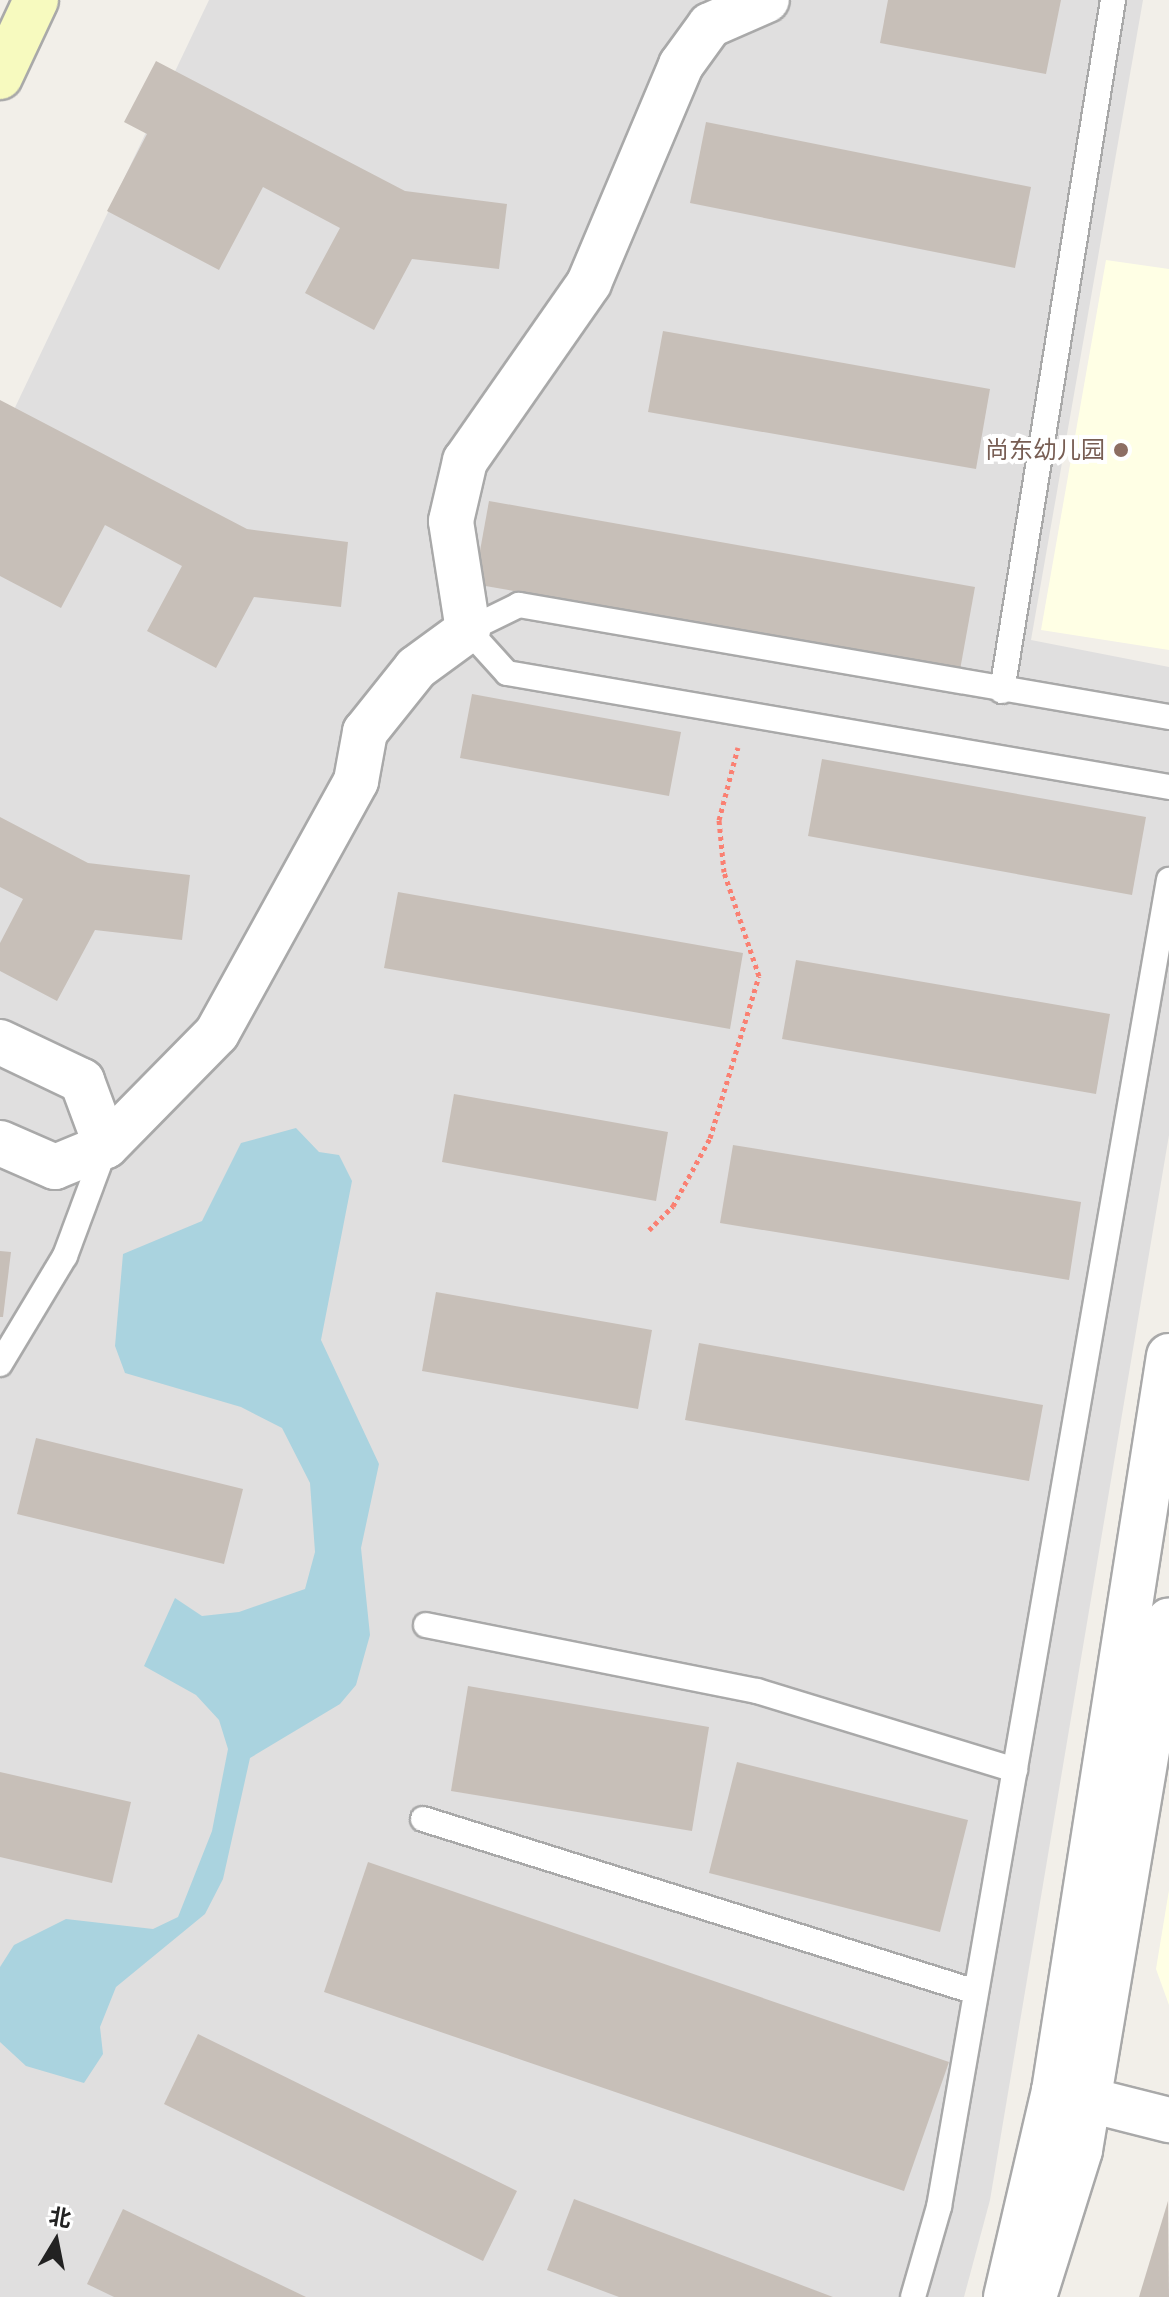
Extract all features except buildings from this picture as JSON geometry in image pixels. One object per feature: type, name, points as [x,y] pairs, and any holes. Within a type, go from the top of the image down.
[{"type":"main road","points":[[0,77],[36,0]]},
{"type":"street","points":[[0,1143],[55,1167],[106,1146],[217,1033],[356,781],[365,732],[416,668],[468,630],[451,521],[465,461],[589,283],[681,65],[710,25],[767,0]]},
{"type":"street","points":[[0,1042],[82,1081],[106,1146]]},
{"type":"street","points":[[1006,2297],[1072,2094],[1169,1356]]},
{"type":"street","points":[[1034,2297],[1072,2094],[1169,1620]]},
{"type":"street","points":[[1072,2094],[1169,2120]]},
{"type":"lane","points":[[1002,691],[1113,0]]},
{"type":"lane","points":[[1169,717],[1002,691],[519,605],[468,630],[507,673],[1169,787]]},
{"type":"lane","points":[[913,2297],[939,2207],[1169,880]]},
{"type":"lane","points":[[0,1364],[65,1256],[106,1146]]},
{"type":"lane","points":[[426,1625],[757,1691],[1015,1770]]},
{"type":"lane","points":[[423,1819],[976,1992]]},
{"type":"path","points":[[649,1230],[673,1206],[710,1138],[759,976],[724,872],[719,820],[746,715]]},
{"type":"shaded area","points":[[209,0],[1143,0],[1031,640],[1169,667],[1169,1135],[990,2200],[964,2297],[0,2297],[0,439]]},
{"type":"shaded area","name":"尚东幼儿园","points":[[1106,260],[1169,269],[1169,650],[1041,630]]},
{"type":"shaded area","points":[[1169,1890],[1169,2005],[1156,1969]]},
{"type":"water","points":[[296,1128],[319,1152],[339,1155],[352,1181],[321,1340],[379,1464],[361,1548],[370,1635],[356,1685],[340,1704],[250,1758],[223,1879],[205,1914],[116,1987],[100,2027],[103,2054],[84,2083],[26,2066],[0,2042],[0,1967],[14,1945],[66,1919],[153,1929],[178,1917],[212,1831],[228,1749],[219,1720],[196,1695],[144,1666],[175,1598],[202,1616],[239,1612],[305,1589],[315,1552],[310,1483],[282,1428],[241,1407],[125,1373],[115,1346],[123,1254],[202,1221],[241,1143]]},
{"type":"place","name":"尚东幼儿园","points":[[1121,450]]}]
